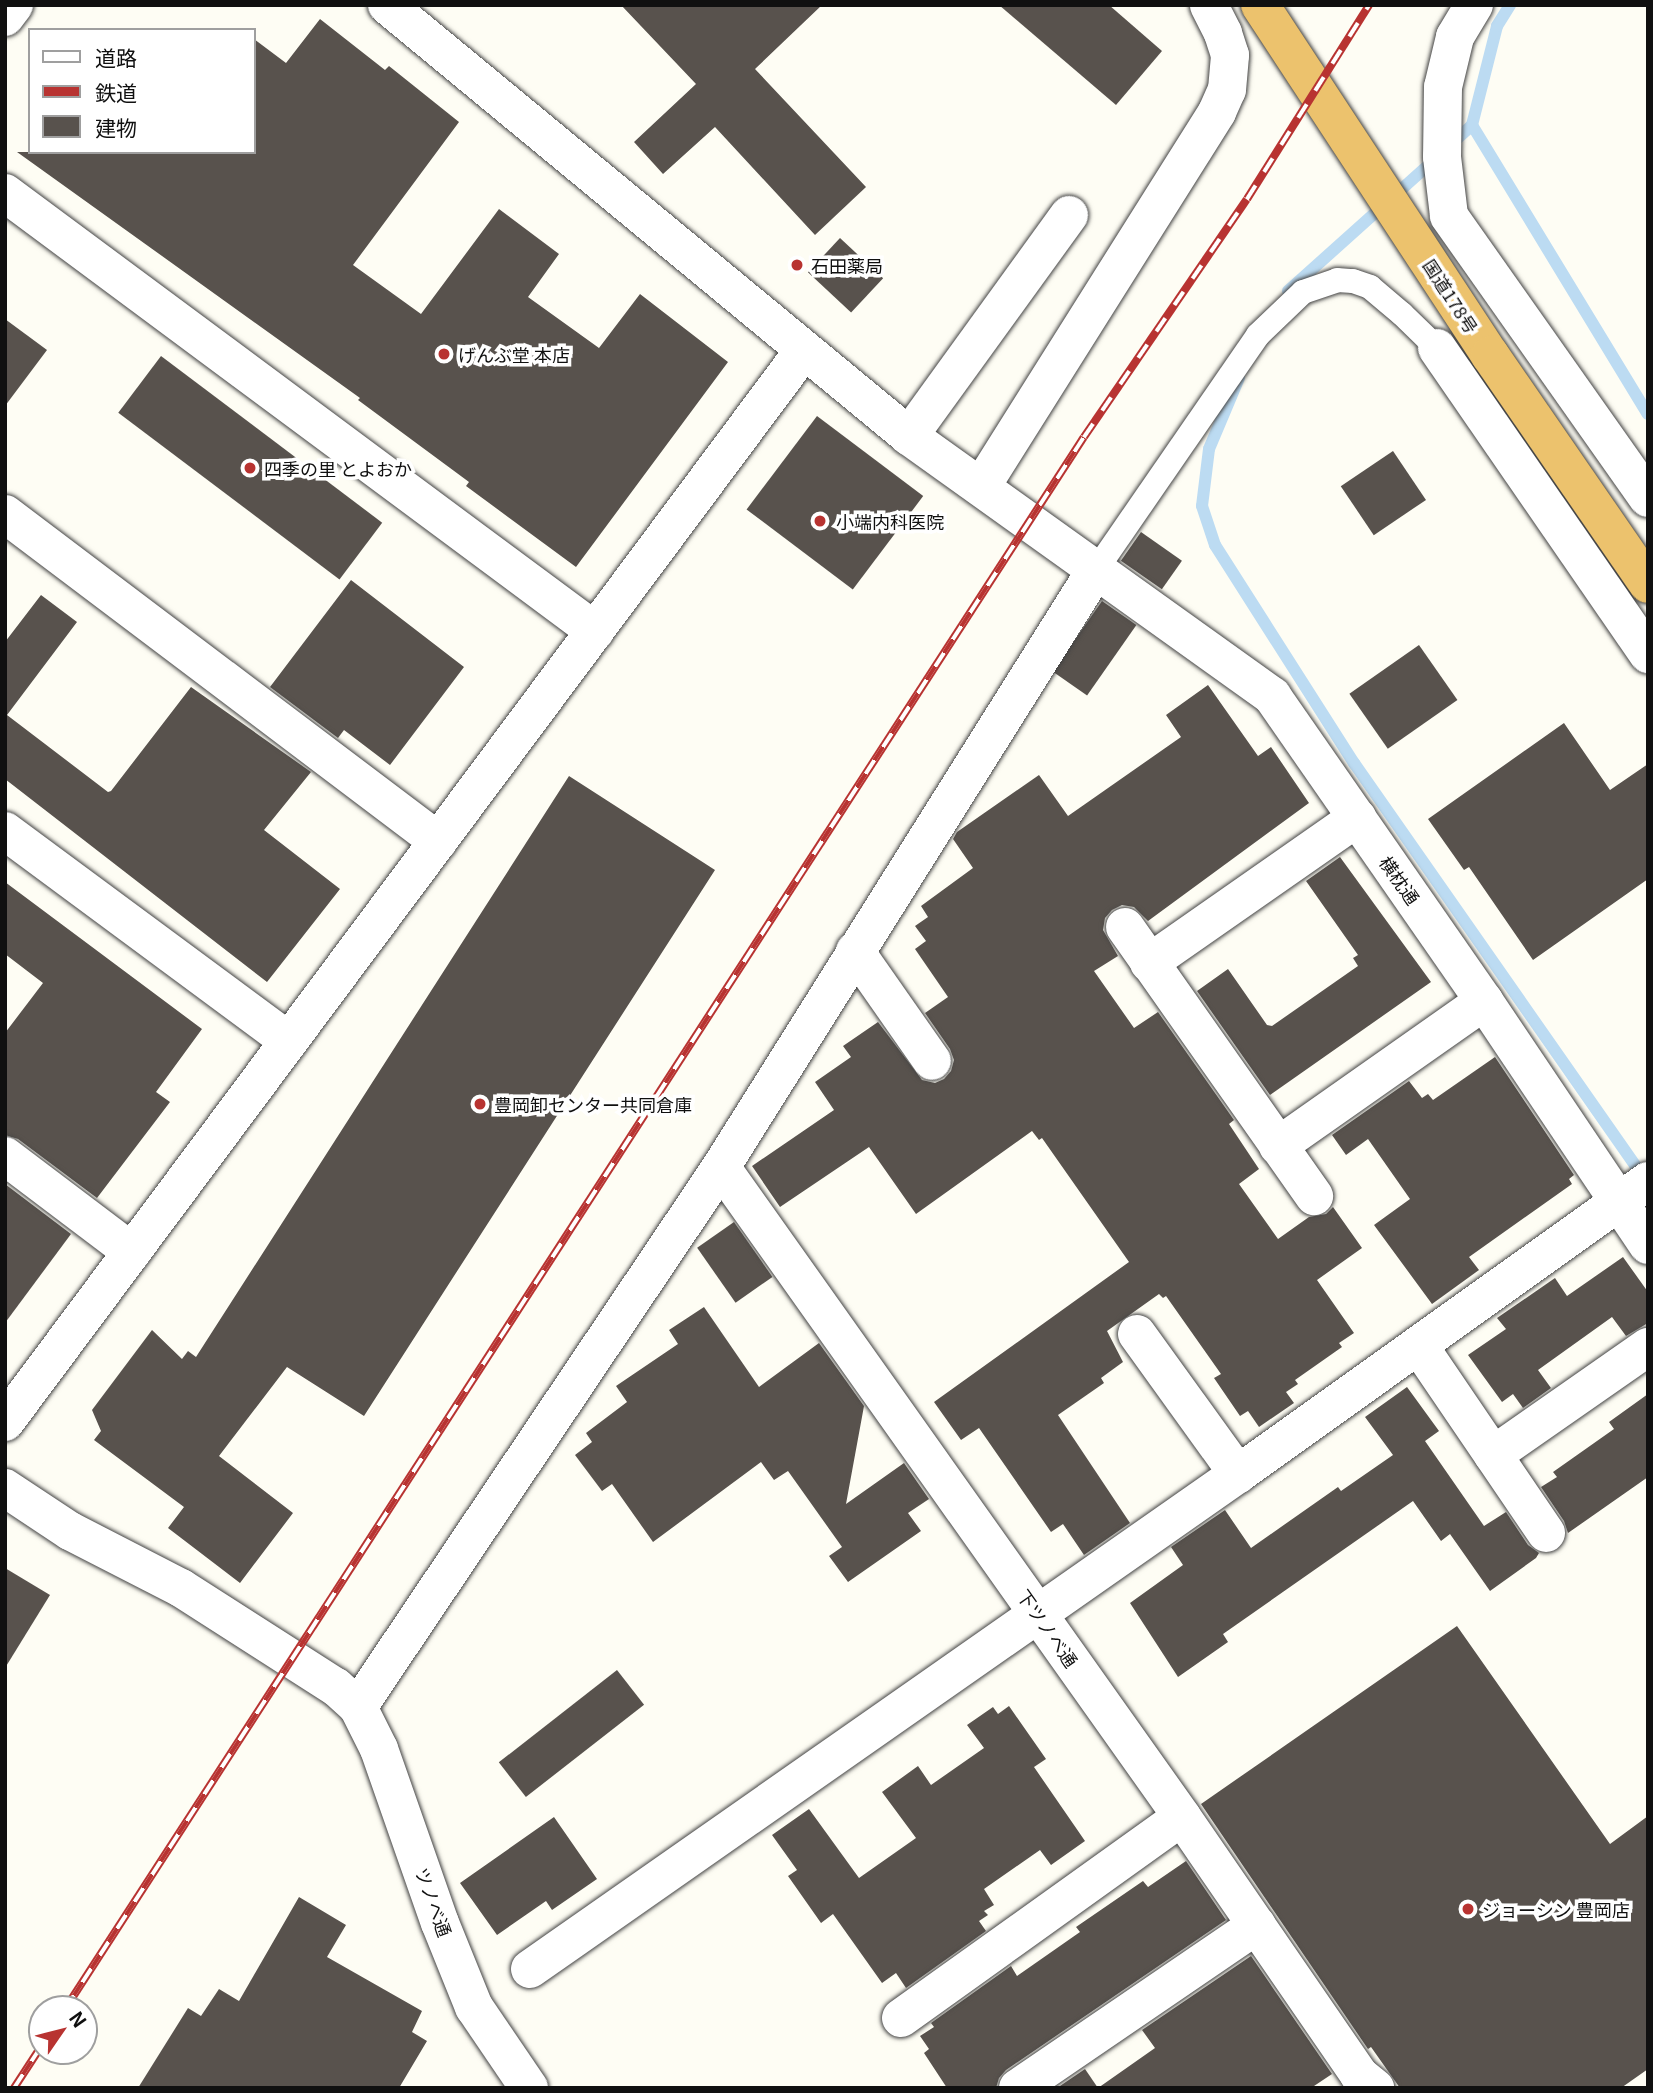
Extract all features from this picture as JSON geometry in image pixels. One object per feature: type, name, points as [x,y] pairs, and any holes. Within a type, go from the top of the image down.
[{"type":"highway","name":"国道178号","points":[[1260,5],[1490,355],[1648,584]]},
{"type":"street","points":[[5,17],[14,5]]},
{"type":"street","name":"横枕通","points":[[387,5],[909,436],[1272,696],[1484,1001],[1633,1192],[1648,1245]]},
{"type":"street","points":[[981,487],[1217,112],[1227,90],[1230,55],[1209,5]]},
{"type":"street","points":[[1474,5],[1455,37],[1443,87],[1441,157],[1449,216],[1648,498]]},
{"type":"street","points":[[5,192],[595,631]]},
{"type":"street","points":[[909,436],[1069,215]]},
{"type":"street","points":[[1437,348],[1648,654]]},
{"type":"street","points":[[5,1422],[804,350]]},
{"type":"street","points":[[5,514],[438,841]]},
{"type":"street","points":[[5,1488],[71,1531],[181,1588],[336,1687],[358,1707],[721,1167],[1096,570]]},
{"type":"street","points":[[1149,963],[1357,818]]},
{"type":"street","points":[[5,831],[289,1041]]},
{"type":"street","points":[[1125,928],[1314,1196]]},
{"type":"street","points":[[855,951],[932,1061]]},
{"type":"street","points":[[1278,1146],[1484,1001]]},
{"type":"street","points":[[5,1156],[132,1252]]},
{"type":"street","name":"下ツノベ通","points":[[721,1167],[1182,1817],[1359,2075],[1376,2088]]},
{"type":"street","points":[[530,1969],[1238,1474],[1633,1192]]},
{"type":"street","points":[[1137,1334],[1238,1474]]},
{"type":"street","points":[[1419,1346],[1546,1533]]},
{"type":"street","points":[[1493,1455],[1648,1347]]},
{"type":"street","name":"ツノベ通","points":[[358,1707],[379,1749],[440,1923],[474,2007],[529,2088]]},
{"type":"street","points":[[901,2018],[1182,1817]]},
{"type":"street","points":[[1018,2088],[1257,1925]]},
{"type":"lane","points":[[1096,570],[1258,335],[1303,292],[1337,280],[1353,281],[1370,287],[1437,348]]},
{"type":"building","points":[[621,5],[822,5],[755,69],[866,187],[815,235],[715,127],[663,174],[634,142],[696,84]]},
{"type":"building","points":[[999,5],[1109,5],[1162,51],[1116,105]]},
{"type":"building","points":[[320,19],[385,70],[389,66],[459,122],[353,265],[421,314],[499,209],[559,254],[528,297],[599,348],[640,294],[728,362],[576,567],[466,486],[469,482],[358,400],[360,398],[17,152],[256,154],[256,40],[286,63]]},
{"type":"building","points":[[840,238],[883,278],[851,313],[808,272]]},
{"type":"building","points":[[5,319],[47,350],[5,406]]},
{"type":"building","name":"四季の里 とよおか","points":[[161,356],[382,523],[339,579],[118,413]]},
{"type":"building","points":[[817,416],[923,496],[853,589],[747,509]]},
{"type":"building","points":[[1393,451],[1426,500],[1374,535],[1341,486]]},
{"type":"building","points":[[1141,532],[1182,561],[1162,589],[1121,561]]},
{"type":"building","points":[[351,580],[464,667],[390,765],[344,730],[338,738],[270,687]]},
{"type":"building","points":[[41,595],[77,622],[7,715],[108,792],[191,687],[311,772],[264,830],[340,889],[267,982],[5,779],[5,642]]},
{"type":"building","points":[[1102,601],[1136,625],[1087,696],[1053,671]]},
{"type":"building","points":[[1419,645],[1457,700],[1388,749],[1349,694]]},
{"type":"building","points":[[1208,685],[1258,756],[1271,747],[1309,803],[1148,921],[1134,907],[1122,905],[1112,910],[1105,918],[1103,930],[1118,956],[1094,971],[1134,1028],[1158,1012],[1234,1120],[1229,1124],[1259,1169],[1239,1184],[1278,1239],[1309,1217],[1326,1214],[1333,1207],[1362,1248],[1317,1280],[1354,1333],[1339,1343],[1342,1347],[1295,1380],[1298,1384],[1286,1392],[1294,1403],[1259,1427],[1248,1411],[1240,1416],[1214,1378],[1221,1374],[1166,1296],[1163,1298],[1159,1294],[1107,1331],[1123,1362],[1101,1378],[1104,1383],[1058,1415],[1130,1523],[1084,1555],[1063,1524],[1051,1532],[979,1428],[961,1440],[934,1402],[1129,1262],[1042,1138],[1039,1140],[1032,1131],[916,1214],[869,1147],[780,1207],[752,1166],[834,1110],[815,1082],[851,1057],[843,1046],[878,1022],[922,1080],[935,1083],[944,1079],[951,1071],[954,1060],[950,1049],[925,1013],[948,997],[915,949],[926,941],[915,926],[928,917],[921,906],[973,868],[953,839],[957,832],[1039,775],[1068,816],[1181,737],[1166,715]]},
{"type":"building","points":[[1564,723],[1610,790],[1648,764],[1648,879],[1533,960],[1469,867],[1464,870],[1428,819]]},
{"type":"building","name":"豊岡卸センター共同倉庫","points":[[569,776],[715,870],[364,1416],[287,1367],[219,1456],[293,1513],[240,1583],[168,1528],[184,1507],[94,1440],[101,1431],[92,1410],[152,1330],[182,1359],[188,1351],[196,1357]]},
{"type":"building","points":[[1340,857],[1431,982],[1270,1095],[1197,991],[1228,969],[1267,1025],[1272,1026],[1358,966],[1353,958],[1358,955],[1306,881]]},
{"type":"building","points":[[5,882],[202,1029],[156,1092],[170,1102],[97,1198],[18,1139],[5,1135],[5,1033],[43,983],[5,954]]},
{"type":"building","points":[[1495,1057],[1574,1175],[1569,1179],[1572,1184],[1469,1257],[1479,1270],[1432,1304],[1374,1225],[1410,1199],[1368,1139],[1346,1155],[1332,1135],[1409,1081],[1422,1098],[1428,1094],[1433,1100]]},
{"type":"building","points":[[5,1184],[71,1234],[5,1323]]},
{"type":"building","points":[[734,1222],[772,1277],[736,1303],[697,1248]]},
{"type":"building","points":[[1623,1257],[1648,1292],[1648,1323],[1626,1336],[1612,1317],[1538,1370],[1551,1388],[1523,1408],[1513,1394],[1502,1402],[1468,1355],[1506,1329],[1497,1318],[1555,1278],[1567,1296]]},
{"type":"building","points":[[704,1307],[759,1387],[819,1343],[864,1406],[846,1504],[904,1463],[929,1499],[908,1513],[921,1531],[848,1582],[829,1556],[842,1547],[788,1471],[774,1480],[761,1462],[653,1542],[612,1484],[602,1491],[575,1455],[592,1442],[586,1433],[627,1402],[616,1386],[678,1344],[669,1330]]},
{"type":"building","points":[[1407,1387],[1439,1431],[1425,1441],[1484,1526],[1506,1512],[1528,1545],[1539,1553],[1536,1558],[1490,1591],[1450,1534],[1441,1541],[1413,1501],[1223,1634],[1228,1642],[1178,1677],[1130,1603],[1183,1565],[1171,1547],[1225,1510],[1251,1548],[1338,1487],[1341,1491],[1393,1455],[1365,1417]]},
{"type":"building","points":[[1648,1394],[1648,1477],[1568,1533],[1564,1521],[1541,1487],[1557,1477],[1553,1472],[1614,1429],[1609,1422]]},
{"type":"building","points":[[5,1568],[50,1595],[5,1668]]},
{"type":"building","points":[[1457,1626],[1610,1844],[1648,1816],[1648,2069],[1621,2088],[1400,2088],[1371,2047],[1368,2049],[1201,1804]]},
{"type":"building","points":[[617,1670],[644,1705],[526,1797],[499,1762]]},
{"type":"building","points":[[1009,1706],[1046,1759],[1034,1767],[1085,1841],[1051,1865],[1040,1850],[984,1889],[994,1905],[984,1911],[988,1915],[979,1921],[986,1931],[906,1988],[896,1973],[882,1983],[833,1914],[821,1923],[788,1876],[797,1870],[772,1835],[809,1809],[859,1878],[916,1838],[882,1792],[918,1766],[931,1785],[984,1748],[967,1725],[993,1707],[998,1714]]},
{"type":"building","points":[[554,1817],[597,1879],[552,1910],[546,1901],[497,1935],[460,1883]]},
{"type":"building","points":[[1186,1861],[1226,1920],[1006,2070],[999,2078],[996,2088],[947,2088],[924,2053],[929,2049],[920,2036],[934,2027],[931,2023],[1011,1966],[1017,1976],[1080,1932],[1076,1927],[1143,1881],[1148,1887]]},
{"type":"building","points":[[299,1897],[346,1925],[327,1957],[422,2011],[412,2032],[427,2041],[399,2088],[138,2088],[188,2008],[201,2016],[219,1989],[239,2001]]},
{"type":"building","points":[[1251,1956],[1332,2074],[1311,2088],[1098,2088],[1155,2048],[1142,2030]]},
{"type":"building","points":[[1085,2069],[1098,2088],[1057,2088]]},
{"type":"waterway","points":[[1450,145],[1472,125],[1497,26],[1510,5]]},
{"type":"waterway","points":[[1472,125],[1648,414]]},
{"type":"waterway","points":[[1288,291],[1436,158]]},
{"type":"waterway","points":[[1239,378],[1209,449],[1202,506],[1215,545],[1354,763],[1644,1178]]},
{"type":"railway","points":[[74,1995],[1084,437],[1247,199],[1369,5]]},
{"type":"railway","points":[[14,2088],[29,2065]]},
{"type":"place","name":"石田薬局","points":[[797,265]]},
{"type":"place","name":"げんぶ堂 本店","points":[[444,354]]},
{"type":"place","name":"四季の里 とよおか","points":[[250,468]]},
{"type":"place","name":"小端内科医院","points":[[820,521]]},
{"type":"place","name":"豊岡卸センター共同倉庫","points":[[480,1104]]},
{"type":"place","name":"ジョーシン 豊岡店","points":[[1468,1909]]}]
